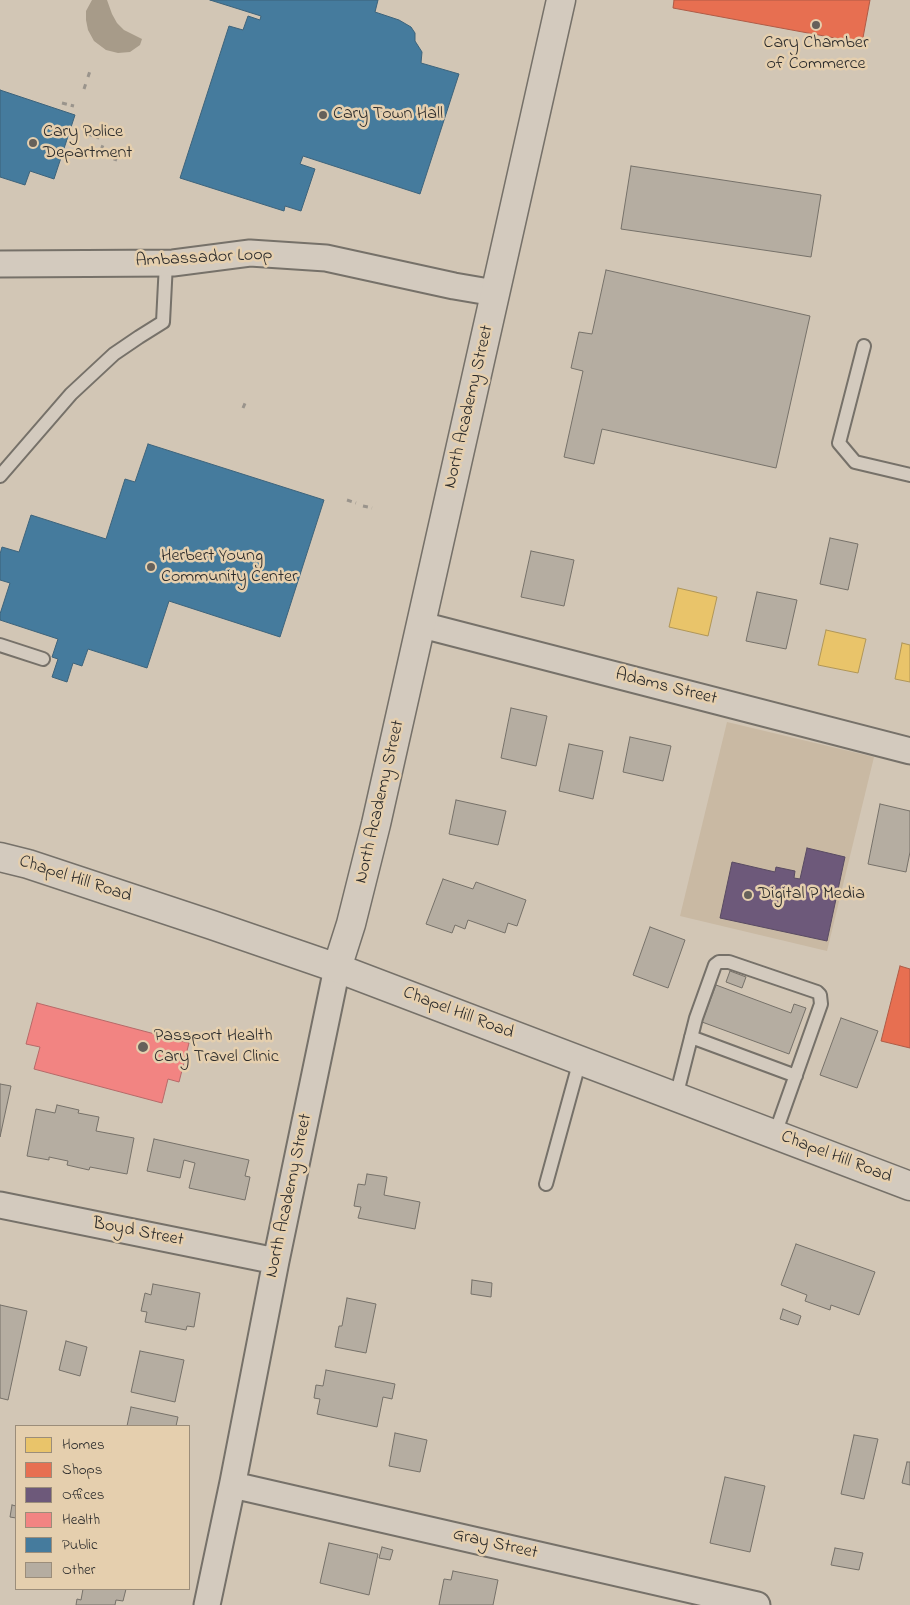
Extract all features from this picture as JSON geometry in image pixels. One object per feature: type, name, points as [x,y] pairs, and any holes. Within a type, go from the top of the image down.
[{"type":"main road","name":"North Academy Street","points":[[337,968],[359,896],[422,625],[561,0]]},
{"type":"main road","name":"Chapel Hill Road","points":[[0,857],[28,864],[184,915],[337,968],[910,1186]]},
{"type":"street","name":"Ambassador Loop","points":[[0,264],[166,263],[250,253],[326,258],[495,293]]},
{"type":"street","name":"Adams Street","points":[[422,625],[910,751]]},
{"type":"street","name":"North Academy Street","points":[[207,1605],[337,968]]},
{"type":"street","name":"Boyd Street","points":[[0,1205],[276,1261]]},
{"type":"street","name":"Gray Street","points":[[233,1485],[757,1605]]},
{"type":"lane","points":[[0,476],[71,394],[114,354],[163,322],[166,263]]},
{"type":"lane","points":[[864,346],[839,443],[855,462],[910,475]]},
{"type":"lane","points":[[0,645],[43,659]]},
{"type":"lane","points":[[676,1097],[696,1018],[715,965],[720,962],[729,962],[817,992],[820,995],[821,1004],[775,1134]]},
{"type":"lane","points":[[691,1038],[796,1076]]},
{"type":"lane","points":[[546,1184],[580,1060]]},
{"type":"path","points":[[88,78],[90,71]]},
{"type":"path","points":[[84,89],[86,83]]},
{"type":"path","points":[[62,102],[74,106]]},
{"type":"path","points":[[85,128],[86,124]]},
{"type":"path","points":[[88,134],[99,138]]},
{"type":"path","points":[[101,150],[103,145]]},
{"type":"path","points":[[105,156],[118,160]]},
{"type":"path","points":[[244,408],[246,402]]},
{"type":"path","points":[[347,500],[356,503]]},
{"type":"path","points":[[363,506],[372,508]]},
{"type":"shaded area","points":[[92,0],[107,0],[117,23],[124,30],[142,39],[140,45],[130,52],[118,53],[106,50],[94,41],[88,30],[86,20],[86,11]]},
{"type":"shaded area","points":[[727,722],[874,757],[827,951],[680,916]]},
{"type":"building: Homes","points":[[678,588],[717,597],[708,636],[669,627]]},
{"type":"building: Homes","points":[[826,630],[866,639],[858,673],[818,665]]},
{"type":"building: Homes","points":[[902,643],[910,645],[910,682],[895,679]]},
{"type":"building: Shops","name":"Cary Chamber of Commerce","points":[[674,0],[870,0],[862,43],[673,8]]},
{"type":"building: Shops","points":[[900,966],[910,969],[910,1048],[881,1041]]},
{"type":"building: Offices","points":[[807,848],[845,857],[827,941],[720,918],[732,862],[775,872],[776,867],[795,871],[794,878],[800,879]]},
{"type":"building: Health","points":[[37,1003],[189,1043],[179,1082],[168,1079],[162,1103],[34,1069],[40,1047],[26,1044]]},
{"type":"building: Public","name":"Cary Town Hall","points":[[210,0],[378,0],[375,12],[399,20],[411,27],[415,33],[415,41],[422,52],[421,63],[459,74],[420,194],[303,156],[300,164],[315,169],[301,211],[285,206],[284,211],[180,178],[229,26],[243,30],[248,16],[260,20],[261,16]]},
{"type":"building: Public","name":"Cary Police Department","points":[[0,90],[75,115],[54,179],[30,171],[25,185],[0,177]]},
{"type":"building: Public","name":"Herbert Young Community Center","points":[[148,444],[324,500],[280,637],[169,601],[147,668],[88,649],[82,666],[73,663],[67,682],[52,677],[58,659],[52,657],[58,639],[0,620],[0,614],[10,583],[0,580],[0,554],[2,547],[19,552],[31,515],[106,539],[125,479],[135,482]]},
{"type":"building: Other","points":[[631,166],[821,195],[811,257],[621,229]]},
{"type":"building: Other","points":[[606,270],[810,316],[776,468],[602,429],[594,464],[564,457],[583,371],[571,368],[579,332],[592,334]]},
{"type":"building: Other","points":[[830,538],[858,544],[848,590],[820,584]]},
{"type":"building: Other","points":[[531,551],[574,560],[564,606],[521,597]]},
{"type":"building: Other","points":[[757,592],[797,600],[786,649],[746,641]]},
{"type":"building: Other","points":[[511,708],[547,716],[536,766],[501,758]]},
{"type":"building: Other","points":[[630,737],[671,746],[663,781],[623,772]]},
{"type":"building: Other","points":[[569,744],[603,751],[593,799],[559,791]]},
{"type":"building: Other","points":[[456,800],[506,811],[498,845],[449,834]]},
{"type":"building: Other","points":[[880,804],[910,811],[910,852],[906,872],[868,864]]},
{"type":"building: Other","points":[[443,879],[473,889],[476,882],[526,900],[517,926],[508,923],[505,933],[468,920],[465,929],[455,925],[452,933],[426,924]]},
{"type":"building: Other","points":[[650,927],[685,940],[668,988],[633,975]]},
{"type":"building: Other","points":[[730,971],[746,977],[742,988],[726,982]]},
{"type":"building: Other","points":[[716,985],[791,1013],[794,1004],[806,1008],[789,1054],[702,1022]]},
{"type":"building: Other","points":[[841,1018],[878,1031],[857,1088],[820,1075]]},
{"type":"building: Other","points":[[0,1084],[11,1086],[0,1137]]},
{"type":"building: Other","points":[[57,1105],[79,1110],[78,1113],[99,1117],[96,1131],[134,1138],[127,1174],[90,1167],[89,1170],[67,1165],[68,1161],[49,1157],[49,1160],[27,1156],[36,1109],[55,1113]]},
{"type":"building: Other","points":[[154,1139],[249,1160],[245,1176],[250,1177],[245,1200],[189,1188],[195,1163],[184,1160],[180,1178],[147,1171]]},
{"type":"building: Other","points":[[367,1174],[387,1177],[384,1195],[420,1202],[415,1229],[358,1218],[361,1207],[354,1206],[358,1184],[365,1185]]},
{"type":"building: Other","points":[[796,1244],[875,1272],[859,1315],[831,1305],[830,1310],[805,1301],[807,1295],[781,1285]]},
{"type":"building: Other","points":[[472,1280],[492,1283],[491,1297],[471,1294]]},
{"type":"building: Other","points":[[153,1284],[200,1293],[194,1327],[187,1326],[186,1330],[145,1322],[147,1312],[141,1311],[145,1293],[151,1295]]},
{"type":"building: Other","points":[[347,1298],[376,1304],[366,1353],[335,1347],[339,1326],[342,1326]]},
{"type":"building: Other","points":[[0,1305],[27,1311],[8,1400],[0,1398]]},
{"type":"building: Other","points":[[783,1309],[801,1316],[798,1325],[780,1319]]},
{"type":"building: Other","points":[[66,1341],[87,1347],[80,1376],[59,1370]]},
{"type":"building: Other","points":[[140,1351],[184,1360],[175,1402],[131,1392]]},
{"type":"building: Other","points":[[326,1370],[395,1384],[392,1399],[383,1397],[377,1427],[317,1414],[320,1399],[314,1398],[316,1385],[323,1386]]},
{"type":"building: Other","points":[[131,1407],[178,1417],[176,1425],[127,1425]]},
{"type":"building: Other","points":[[395,1433],[427,1440],[420,1472],[389,1466]]},
{"type":"building: Other","points":[[854,1435],[878,1439],[864,1499],[841,1494]]},
{"type":"building: Other","points":[[907,1462],[910,1462],[910,1485],[902,1483]]},
{"type":"building: Other","points":[[725,1477],[765,1486],[750,1552],[710,1543]]},
{"type":"building: Other","points":[[12,1505],[15,1506],[15,1518],[10,1517]]},
{"type":"building: Other","points":[[329,1543],[378,1554],[369,1595],[320,1583]]},
{"type":"building: Other","points":[[382,1547],[393,1550],[390,1560],[379,1558]]},
{"type":"building: Other","points":[[835,1548],[863,1553],[859,1570],[831,1565]]},
{"type":"building: Other","points":[[453,1571],[498,1580],[493,1605],[439,1605],[444,1579],[451,1580]]},
{"type":"building: Other","points":[[83,1590],[126,1590],[123,1601],[116,1600],[115,1605],[76,1605],[77,1599],[81,1600]]},
{"type":"place","name":"Cary Chamber of Commerce","points":[[816,25]]},
{"type":"place","name":"Cary Town Hall","points":[[323,115]]},
{"type":"place","name":"Cary Police Department","points":[[33,143]]},
{"type":"place","name":"Herbert Young Community Center","points":[[151,567]]},
{"type":"place","name":"Digital P Media","points":[[748,895]]},
{"type":"place","name":"Passport Health Cary Travel Clinic","points":[[143,1047]]}]
